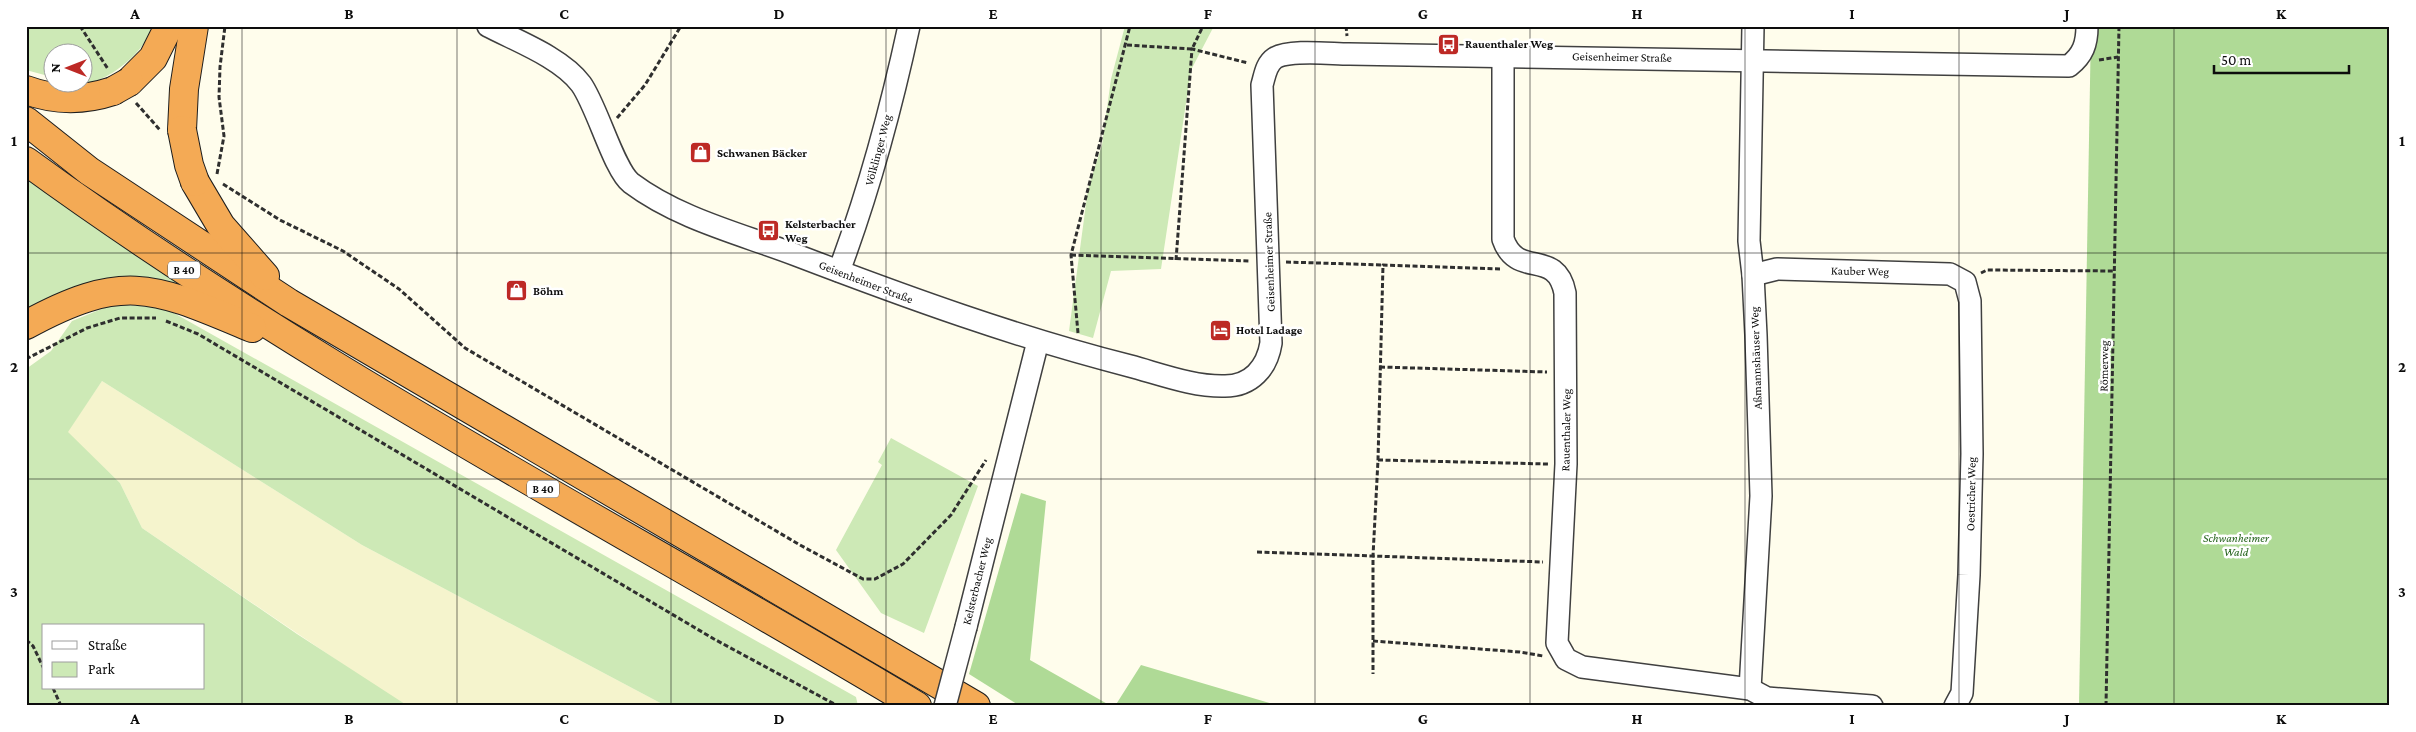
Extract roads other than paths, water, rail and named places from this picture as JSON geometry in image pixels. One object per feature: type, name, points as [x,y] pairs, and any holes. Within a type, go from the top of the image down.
[{"type":"highway","points":[[26,90],[59,99],[80,99],[118,82],[153,58],[169,26]]},
{"type":"highway","points":[[194,26],[184,89],[182,130],[189,165],[195,182],[221,226],[289,303]]},
{"type":"highway","name":"B 40","points":[[26,122],[89,170],[289,303],[976,706]]},
{"type":"highway","name":"B 40","points":[[26,161],[143,244],[346,372],[625,537],[917,706]]},
{"type":"highway","points":[[26,325],[59,307],[86,297],[106,292],[144,290],[185,300],[282,341],[346,372]]},
{"type":"street","name":"Geisenheimer Straße","points":[[488,26],[566,67],[582,85],[616,160],[629,182],[682,212],[922,303],[1038,341],[1082,354],[1210,385],[1225,386],[1249,380],[1264,365],[1269,356],[1272,322],[1262,85],[1266,68],[1276,58],[1290,54],[1632,57],[1752,61],[2069,66],[2081,57],[2087,39],[2087,26]]},
{"type":"street","name":"Völklinger Weg","points":[[839,271],[861,213],[899,74],[909,26]]},
{"type":"street","name":"Aßmannshäuser Weg","points":[[1750,689],[1760,496],[1753,275],[1749,241],[1753,26]]},
{"type":"street","name":"Rauenthaler Weg","points":[[1503,56],[1503,240],[1507,251],[1516,260],[1548,267],[1557,271],[1563,282],[1566,305],[1566,464],[1557,643],[1566,659],[1582,667],[1750,689]]},
{"type":"street","name":"Kauber Weg","points":[[1753,275],[1777,269],[1950,274],[1965,282]]},
{"type":"street","name":"Oestricher Weg","points":[[1955,706],[1962,693],[1969,574],[1972,472],[1970,301],[1965,282]]},
{"type":"street","name":"Kelsterbacher Weg","points":[[945,706],[1038,341]]},
{"type":"street","points":[[1750,689],[1767,698],[1872,706]]},
{"type":"place","name":"Rauenthaler Weg","points":[[1449,44]]},
{"type":"place","name":"Schwanen Bäcker","points":[[701,153]]},
{"type":"place","name":"Kelsterbacher Weg","points":[[769,231]]},
{"type":"place","name":"Böhm","points":[[517,291]]},
{"type":"place","name":"Hotel Ladage","points":[[1220,330]]},
{"type":"park label","name":"Schwanheimer Wald","points":[[2236,545]]}]
